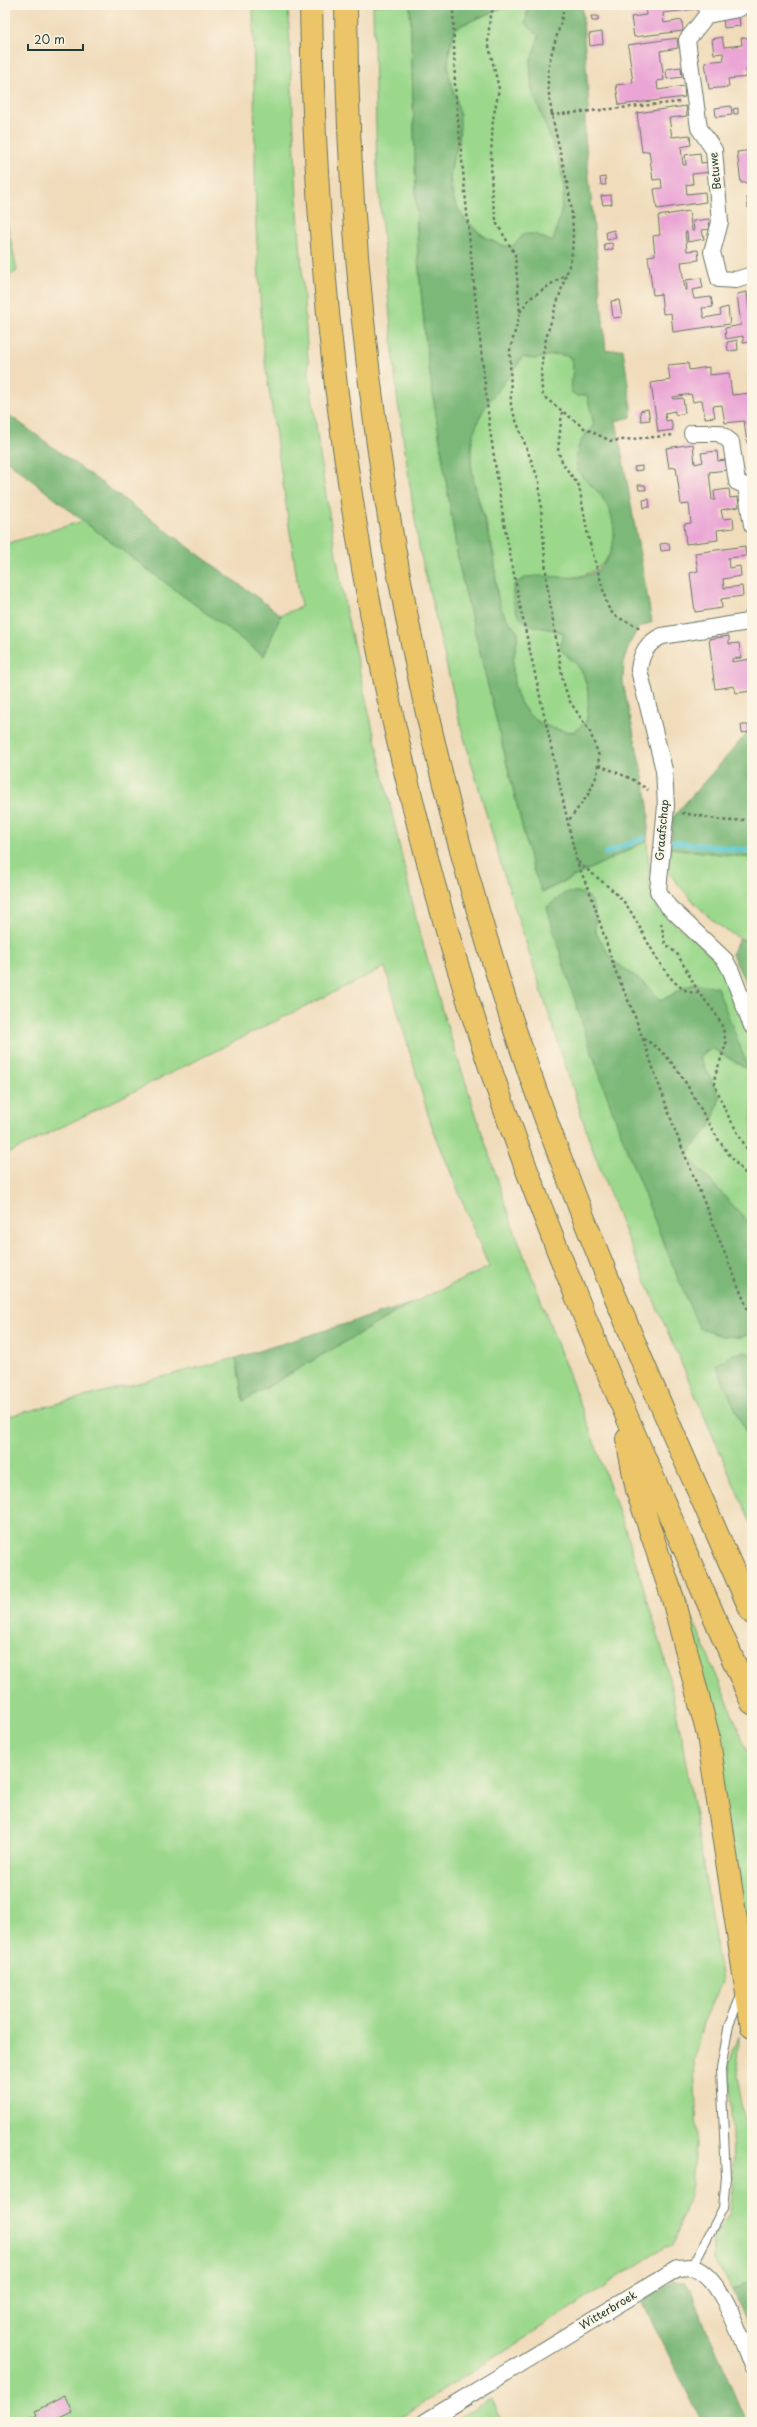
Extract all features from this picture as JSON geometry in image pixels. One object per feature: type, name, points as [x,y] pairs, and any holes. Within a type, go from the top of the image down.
[{"type":"highway","points":[[311,5],[318,204],[328,336],[346,475],[370,612],[389,703],[422,839],[467,996],[522,1152],[569,1278],[620,1401],[752,1702]]},
{"type":"highway","points":[[346,5],[346,78],[352,196],[363,331],[379,461],[406,615],[449,807],[492,959],[547,1122],[628,1326],[752,1613]]},
{"type":"highway","points":[[620,1401],[637,1490],[673,1599],[708,1735],[752,2027]]},
{"type":"highway","points":[[696,1485],[752,1592]]},
{"type":"street","name":"Betuwe","points":[[744,5],[738,9],[707,10],[687,40],[699,128],[714,150],[720,222],[712,252],[719,279],[736,280],[752,275]]},
{"type":"street","points":[[692,433],[720,433],[731,442],[737,482],[749,485],[752,526]]},
{"type":"street","points":[[653,640],[670,634],[748,622],[752,617]]},
{"type":"street","name":"Graafschap","points":[[653,640],[641,656],[639,670],[664,770],[666,802],[658,891],[668,906],[725,960],[732,971],[752,1026]]},
{"type":"street","points":[[692,2267],[708,2278],[718,2290],[729,2309],[752,2366]]},
{"type":"street","name":"Witterbroek","points":[[425,2422],[678,2268],[692,2267]]},
{"type":"lane","points":[[692,2267],[723,2208],[726,2176],[721,2069],[729,2024],[745,1986]]},
{"type":"path","points":[[453,5],[455,87],[474,286],[490,430],[504,523],[522,615],[569,820],[577,862],[592,898],[615,970],[643,1039],[678,1139],[752,1320]]},
{"type":"path","points":[[496,5],[490,15],[488,42],[499,89],[493,119],[491,156],[492,199],[498,224],[515,254],[520,313]]},
{"type":"path","points":[[564,5],[562,20],[548,64],[551,115],[566,176],[573,234],[572,254],[544,343],[540,364],[543,396],[590,432],[611,441],[692,433]]},
{"type":"path","points":[[551,115],[694,100]]},
{"type":"path","points":[[566,274],[529,299],[520,313],[510,350],[511,407],[539,481],[547,585],[563,681],[569,700],[597,747],[600,765],[588,796],[569,820]]},
{"type":"path","points":[[562,411],[558,451],[563,464],[579,486],[588,536],[610,610],[617,618],[640,628],[653,640]]},
{"type":"path","points":[[600,765],[632,779],[681,813],[711,820],[728,822],[752,819]]},
{"type":"path","points":[[577,862],[613,891],[631,911],[663,968],[675,983],[688,993],[698,993]]},
{"type":"path","points":[[661,922],[665,943],[678,955],[698,993],[716,1014],[725,1036],[726,1044],[715,1076],[715,1085],[726,1112],[752,1158]]},
{"type":"path","points":[[643,1039],[654,1043],[664,1053],[689,1089],[720,1142],[740,1168],[752,1180]]},
{"type":"path","points":[[752,1130],[750,1137],[752,1142]]},
{"type":"green space","points":[[253,5],[288,5],[297,198],[309,374],[324,484],[346,612],[418,927],[445,1020],[511,1221],[588,1425],[629,1540],[664,1655],[680,1730],[722,1982],[703,2023],[694,2061],[697,2134],[692,2186],[673,2246],[665,2247],[394,2422],[5,2422],[5,1417],[236,1358],[243,1401],[410,1304],[489,1267],[430,1121],[385,967],[5,1155],[5,544],[83,521],[264,656],[281,615],[301,607],[263,348],[256,226]]},
{"type":"green space","points":[[373,5],[410,5],[418,258],[427,355],[459,566],[532,867],[543,892],[647,841],[650,886],[655,903],[662,913],[708,952],[722,968],[752,1045],[752,1226],[688,1157],[690,1150],[711,1125],[720,1098],[700,1058],[712,1048],[748,1070],[697,982],[660,1001],[647,985],[612,960],[595,931],[595,910],[578,892],[699,1328],[722,1336],[741,1337],[752,1334],[752,1355],[745,1352],[717,1365],[752,1447],[752,1526],[627,1238],[591,1145],[502,868],[461,727],[419,547],[397,396],[377,169]]},
{"type":"green space","points":[[410,5],[507,5],[494,12],[467,22],[455,29],[449,51],[448,68],[458,107],[460,133],[450,175],[450,188],[460,212],[468,223],[488,239],[512,247],[524,234],[534,234],[553,242],[561,212],[564,192],[561,167],[532,89],[530,63],[539,36],[525,23],[530,5],[582,5],[589,108],[585,117],[585,137],[606,351],[623,349],[631,406],[631,417],[616,421],[652,622],[638,628],[630,643],[624,659],[623,683],[646,792],[649,814],[647,841],[542,892],[532,867],[459,566],[427,355],[418,258]],"holes":[[[556,354],[569,356],[573,364],[571,392],[577,396],[587,395],[594,425],[586,433],[580,443],[576,461],[577,467],[582,477],[596,490],[607,506],[613,525],[613,544],[605,562],[598,570],[589,575],[579,577],[537,576],[525,578],[514,584],[513,600],[516,611],[522,620],[531,625],[564,633],[560,647],[581,671],[587,685],[588,693],[586,722],[573,732],[559,730],[536,720],[521,704],[516,693],[513,666],[518,632],[505,616],[498,599],[494,560],[473,480],[471,463],[471,448],[474,433],[483,410],[522,357],[535,359]]]},
{"type":"green space","points":[[507,5],[530,5],[526,14],[539,36],[530,63],[532,89],[561,167],[564,192],[561,212],[553,242],[534,234],[512,247],[498,245],[480,233],[462,217],[454,200],[450,178],[453,159],[460,142],[448,73],[449,54],[455,29]]},
{"type":"green space","points":[[5,212],[17,271],[5,279]]},
{"type":"green space","points":[[556,354],[569,356],[573,364],[577,396],[587,394],[594,425],[585,480],[606,501],[614,521],[615,536],[612,550],[605,561],[595,570],[582,575],[567,578],[550,577],[527,623],[564,633],[560,647],[581,671],[587,685],[588,708],[586,723],[574,732],[547,726],[536,720],[521,704],[516,693],[513,666],[518,633],[505,616],[498,600],[492,547],[478,498],[471,465],[471,449],[477,422],[490,396],[513,371],[522,357],[535,359]]},
{"type":"green space","points":[[5,412],[281,615],[264,656],[83,521],[5,459]]},
{"type":"green space","points":[[752,728],[752,858],[670,848],[673,817]]},
{"type":"green space","points":[[670,848],[752,858],[752,942],[728,932],[706,914],[685,892],[668,872]]},
{"type":"green space","points":[[578,892],[589,897],[595,910],[595,931],[612,960],[647,985],[660,1001],[690,985],[697,984],[717,987],[749,1070],[712,1048],[703,1053],[700,1058],[720,1098],[711,1125],[690,1150],[688,1157],[752,1226],[752,1334],[741,1337],[722,1336],[699,1328],[656,1224],[597,1068],[579,1015],[547,907],[565,893]]},
{"type":"green space","points":[[739,939],[752,942],[752,997],[732,954]]},
{"type":"green space","points":[[410,1304],[243,1401],[236,1358]]},
{"type":"green space","points":[[745,1352],[752,1355],[752,1447],[716,1365],[733,1354]]},
{"type":"green space","points":[[670,1563],[752,1762],[752,1960]]},
{"type":"green space","points":[[738,2037],[737,2076],[752,2164],[752,2281],[733,2290],[713,2259],[713,2239],[730,2211],[734,2183],[729,2064]]},
{"type":"green space","points":[[673,2281],[684,2282],[692,2290],[705,2326],[746,2422],[702,2422],[642,2301]]},
{"type":"green space","points":[[752,2281],[752,2338],[733,2290]]},
{"type":"green space","points":[[490,2399],[502,2422],[453,2422]]},
{"type":"building","points":[[645,5],[695,5],[696,9],[663,13],[664,23],[682,20],[683,31],[634,37],[631,17],[646,15]]},
{"type":"building","points":[[747,11],[752,11],[752,68],[746,69],[747,77],[728,79],[729,87],[709,89],[705,62],[724,60],[723,53],[714,54],[712,39],[722,37],[724,47],[742,45],[741,38],[751,37]]},
{"type":"building","points":[[591,16],[598,16],[598,21],[592,21]]},
{"type":"building","points":[[739,16],[740,26],[724,28],[723,18]]},
{"type":"building","points":[[602,32],[603,44],[590,46],[589,34]]},
{"type":"building","points":[[677,38],[678,48],[660,51],[664,80],[657,81],[658,90],[684,86],[685,97],[619,105],[616,85],[633,83],[628,45]]},
{"type":"building","points":[[681,67],[682,77],[667,79],[666,69]]},
{"type":"building","points":[[686,106],[687,116],[669,118],[672,137],[690,135],[691,145],[681,147],[683,165],[686,165],[685,155],[700,153],[701,163],[709,162],[710,172],[692,174],[693,184],[686,185],[687,194],[705,192],[706,202],[657,209],[654,189],[662,188],[661,179],[653,180],[649,151],[642,152],[637,113]]},
{"type":"building","points":[[731,106],[732,115],[716,117],[715,108]]},
{"type":"building","points":[[738,108],[738,114],[734,114],[733,109]]},
{"type":"building","points":[[752,150],[752,182],[741,183],[737,152]]},
{"type":"building","points":[[605,177],[606,185],[601,185],[600,178]]},
{"type":"building","points":[[611,195],[612,204],[603,205],[601,196]]},
{"type":"building","points":[[747,197],[752,197],[752,207],[748,208]]},
{"type":"building","points":[[689,211],[692,231],[694,231],[693,221],[709,219],[710,229],[702,230],[704,239],[688,242],[687,232],[685,232],[687,251],[698,250],[699,260],[681,262],[685,290],[687,290],[686,280],[701,278],[703,288],[692,290],[694,299],[711,297],[713,307],[702,308],[704,318],[721,315],[720,309],[728,307],[730,324],[673,332],[671,313],[663,314],[661,294],[653,295],[648,256],[655,255],[653,236],[660,235],[658,216]]},
{"type":"building","points":[[614,230],[616,238],[607,240],[606,232]]},
{"type":"building","points":[[612,243],[613,249],[605,251],[604,244]]},
{"type":"building","points":[[747,292],[749,310],[752,310],[752,342],[743,343],[743,336],[726,339],[725,328],[741,325],[737,294]]},
{"type":"building","points":[[619,300],[622,317],[613,318],[611,301]]},
{"type":"building","points":[[737,340],[738,350],[728,351],[727,342]]},
{"type":"building","points":[[688,363],[689,370],[709,367],[709,375],[729,373],[732,395],[751,393],[752,443],[747,443],[744,421],[725,423],[722,405],[713,406],[715,417],[705,418],[702,400],[693,402],[691,394],[673,397],[673,399],[683,398],[685,413],[675,415],[675,411],[665,413],[666,421],[671,420],[673,430],[658,432],[651,383],[670,380],[668,365]]},
{"type":"building","points":[[648,409],[650,420],[641,421],[640,411]]},
{"type":"building","points":[[693,444],[695,464],[703,462],[701,453],[717,451],[718,461],[725,460],[727,470],[709,472],[712,500],[715,500],[714,491],[729,489],[730,498],[738,497],[739,507],[721,510],[723,519],[733,518],[734,528],[717,530],[718,540],[686,544],[684,524],[691,523],[689,504],[681,505],[676,467],[669,468],[666,448]]},
{"type":"building","points":[[642,466],[642,470],[635,471],[634,467]]},
{"type":"building","points":[[638,485],[645,485],[646,490],[639,490]]},
{"type":"building","points":[[649,499],[650,507],[644,508],[643,500]]},
{"type":"building","points":[[669,543],[670,550],[661,551],[660,544]]},
{"type":"building","points":[[745,546],[746,556],[728,558],[729,568],[740,566],[741,576],[723,579],[724,588],[742,586],[743,596],[721,599],[722,608],[695,612],[690,573],[698,571],[695,553]]},
{"type":"building","points":[[729,636],[729,644],[739,643],[741,658],[732,659],[732,662],[751,659],[750,652],[752,651],[752,691],[736,693],[734,686],[715,689],[709,639]]},
{"type":"building","points":[[741,725],[748,725],[749,732],[742,733]]},
{"type":"building","points":[[65,2396],[72,2412],[51,2422],[22,2422],[37,2415],[35,2411]]},
{"type":"waterway","points":[[606,853],[644,838]]},
{"type":"waterway","points":[[672,842],[752,851]]}]
